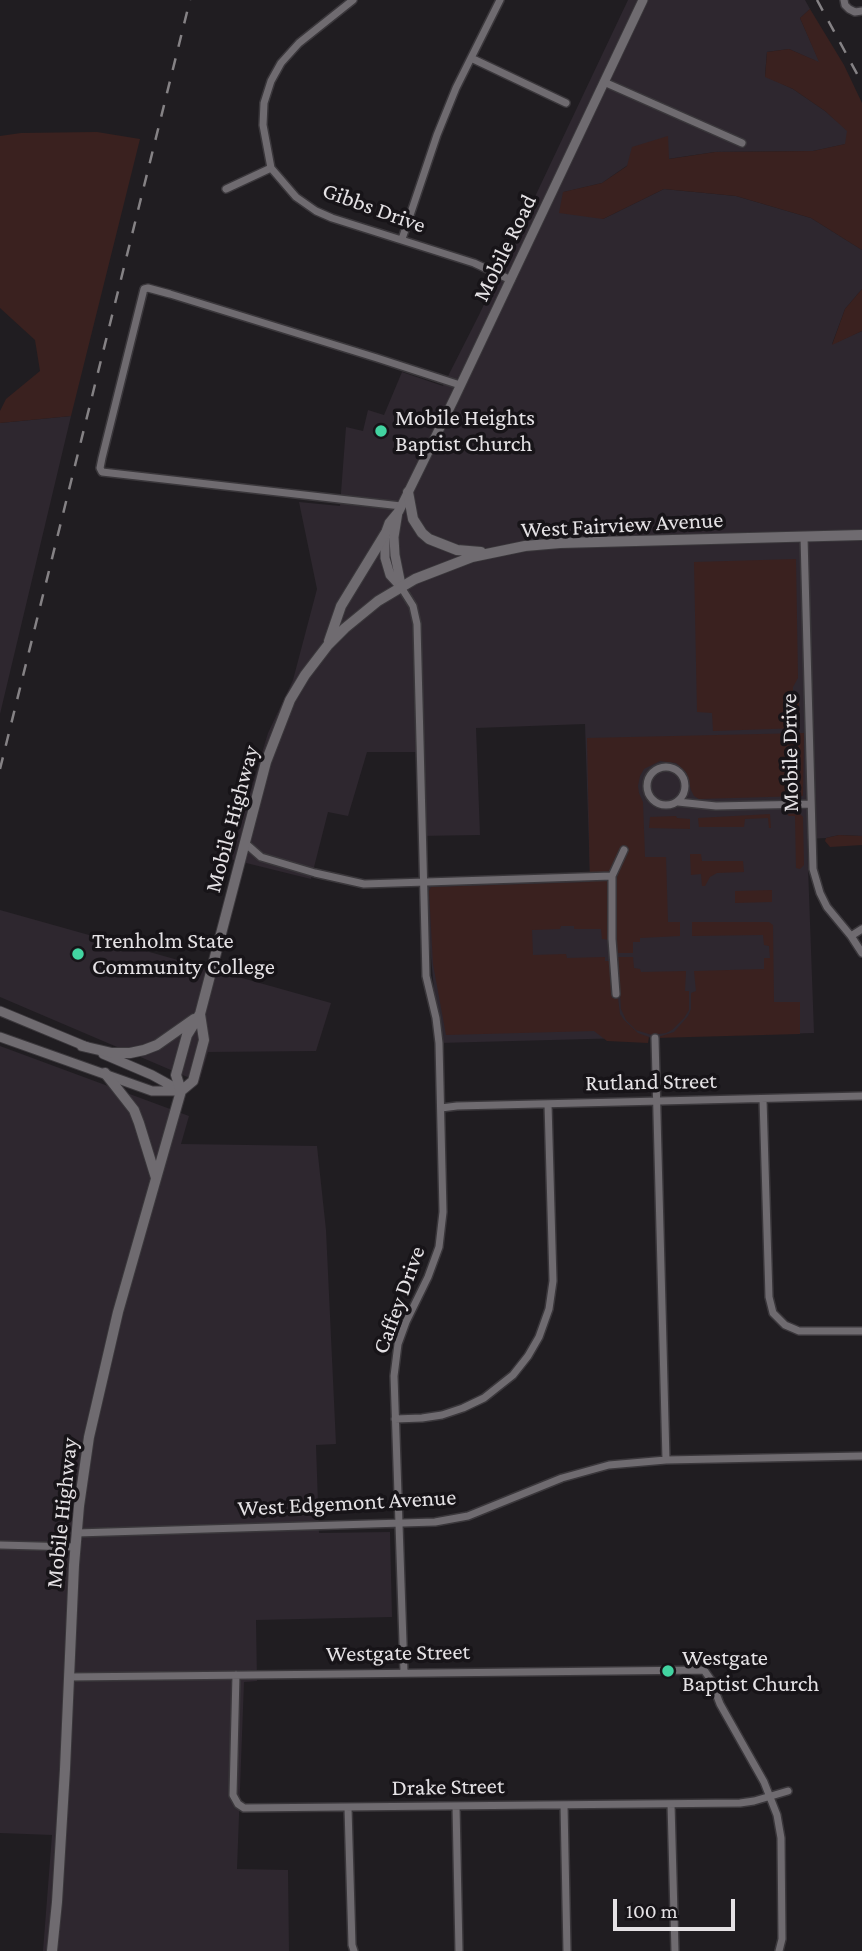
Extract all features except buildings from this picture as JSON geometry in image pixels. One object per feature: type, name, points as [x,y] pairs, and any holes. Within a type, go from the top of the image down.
[{"type":"main road","points":[[408,492],[413,519],[429,539],[457,550],[488,553]]},
{"type":"main road","points":[[328,645],[341,606],[385,534]]},
{"type":"main road","name":"West Fairview Avenue","points":[[328,645],[378,601],[401,587],[449,564],[488,553],[560,542],[862,536]]},
{"type":"main road","name":"Mobile Highway","points":[[52,1951],[57,1902],[76,1533],[97,1397],[118,1312],[181,1091],[176,1074],[187,1035],[200,1014],[266,762],[281,719],[305,675],[328,645]]},
{"type":"main road","points":[[82,1045],[112,1053],[144,1050],[158,1045],[200,1014]]},
{"type":"main road","name":"Mobile Highway","points":[[181,1091],[193,1081],[204,1040],[200,1014]]},
{"type":"main road","points":[[105,1073],[134,1110],[156,1180]]},
{"type":"street","points":[[226,189],[271,168],[263,125],[264,103],[271,81],[281,62],[299,43],[353,0]]},
{"type":"street","points":[[402,239],[437,135],[500,0]]},
{"type":"street","name":"Mobile Road","points":[[385,534],[511,280],[643,0]]},
{"type":"street","points":[[844,1],[849,9],[862,11]]},
{"type":"street","points":[[471,58],[566,103]]},
{"type":"street","points":[[604,82],[741,143]]},
{"type":"street","name":"Gibbs Drive","points":[[271,168],[296,197],[316,211],[474,263],[511,280]]},
{"type":"street","points":[[400,508],[100,471],[144,289],[460,385]]},
{"type":"street","name":"Mobile Road","points":[[400,508],[394,537],[401,587]]},
{"type":"street","points":[[385,534],[387,568],[401,587]]},
{"type":"street","name":"Mobile Drive","points":[[804,537],[812,857],[816,882],[827,907],[862,953]]},
{"type":"street","name":"Caffey Drive","points":[[401,587],[413,606],[417,624],[426,976],[439,1043],[443,1212],[442,1233],[435,1261],[398,1344],[394,1376],[404,1672]]},
{"type":"street","points":[[678,802],[686,788],[681,772],[666,766],[651,773],[647,780],[649,796],[662,805],[678,802],[716,806],[811,804]]},
{"type":"street","points":[[245,843],[261,857],[360,884],[612,876]]},
{"type":"street","points":[[616,994],[612,939],[612,876],[624,850]]},
{"type":"street","points":[[850,936],[862,929]]},
{"type":"street","points":[[0,1011],[152,1074],[181,1091]]},
{"type":"street","points":[[0,1037],[152,1091],[181,1091]]},
{"type":"street","points":[[655,1038],[666,1460]]},
{"type":"street","name":"Rutland Street","points":[[441,1108],[862,1096]]},
{"type":"street","points":[[763,1099],[769,1297],[774,1313],[785,1325],[799,1331],[862,1331]]},
{"type":"street","points":[[395,1419],[442,1415],[484,1398],[513,1374],[539,1337],[550,1309],[553,1281],[548,1104]]},
{"type":"street","name":"West Edgemont Avenue","points":[[76,1533],[435,1522],[468,1516],[594,1468],[627,1462],[862,1456]]},
{"type":"street","points":[[0,1545],[75,1547]]},
{"type":"street","name":"Westgate Street","points":[[69,1677],[700,1669],[709,1676],[720,1704],[770,1796]]},
{"type":"street","name":"Drake Street","points":[[236,1675],[233,1795],[239,1804],[249,1809],[740,1803],[789,1791]]},
{"type":"street","points":[[770,1796],[777,1815],[780,1838],[782,1939],[779,1951]]},
{"type":"street","points":[[671,1804],[675,1951]]},
{"type":"street","points":[[564,1805],[567,1951]]},
{"type":"street","points":[[456,1807],[459,1951]]},
{"type":"street","points":[[348,1808],[354,1951]]},
{"type":"shaded area","points":[[628,0],[805,0],[810,9],[800,18],[820,63],[789,49],[767,52],[765,76],[793,89],[848,131],[846,144],[813,151],[715,152],[668,159],[668,137],[602,183],[564,192],[603,219],[664,189],[736,196],[811,218],[862,250],[862,289],[845,309],[832,344],[862,331],[862,836],[839,835],[807,839],[814,1033],[439,1043],[424,883],[590,877],[585,724],[476,728],[480,835],[418,836],[416,752],[367,752],[348,816],[328,812],[311,879],[230,859],[268,733],[293,680],[317,589],[299,502],[340,506],[346,427],[363,431],[368,410],[384,415],[402,372],[443,386]]},
{"type":"shaded area","points":[[810,9],[844,65],[862,103],[862,250],[811,218],[736,196],[664,189],[603,219],[559,213],[563,192],[602,183],[627,166],[632,147],[668,136],[669,159],[715,152],[813,151],[845,144],[847,131],[825,111],[793,89],[765,77],[767,52],[789,49],[819,62],[800,18]]},
{"type":"shaded area","points":[[97,132],[140,139],[71,416],[0,423],[0,411],[6,399],[40,371],[35,340],[0,308],[0,136],[21,133]]},
{"type":"shaded area","points":[[862,289],[862,331],[832,345],[845,309]]},
{"type":"shaded area","points":[[71,416],[0,714],[0,423]]},
{"type":"shaded area","points":[[796,559],[798,678],[793,687],[793,696],[799,703],[800,728],[713,731],[712,713],[697,712],[694,562]]},
{"type":"shaded area","points":[[804,733],[803,796],[699,799],[691,790],[686,772],[676,763],[660,761],[644,769],[638,786],[643,802],[645,857],[666,857],[668,922],[680,922],[680,936],[640,938],[640,942],[633,942],[633,953],[611,953],[612,940],[602,939],[601,929],[561,926],[560,929],[532,930],[533,955],[605,957],[605,961],[611,961],[612,998],[618,998],[620,1014],[624,1020],[638,1033],[649,1037],[648,1043],[607,1041],[594,1031],[446,1035],[433,964],[429,891],[431,887],[590,882],[587,738]]},
{"type":"shaded area","points":[[799,813],[803,817],[804,865],[800,869],[796,868],[795,816],[787,814]]},
{"type":"shaded area","points":[[770,814],[771,828],[768,818],[745,819],[744,827],[699,827],[698,818]]},
{"type":"shaded area","points":[[676,816],[690,819],[690,829],[649,828],[650,817]]},
{"type":"shaded area","points":[[839,835],[862,836],[862,845],[830,847],[825,841],[826,838]]},
{"type":"shaded area","points":[[690,854],[701,854],[702,861],[743,861],[744,872],[717,873],[702,886],[701,874],[691,875]]},
{"type":"shaded area","points":[[772,890],[772,902],[735,903],[735,891]]},
{"type":"shaded area","name":"Trenholm State Community College","points":[[0,910],[331,1003],[316,1051],[208,1052],[199,1082],[0,997]]},
{"type":"shaded area","points":[[692,922],[769,922],[773,925],[774,1002],[800,1002],[800,1034],[655,1038],[674,1032],[688,1016],[691,993],[696,991],[694,971],[764,969],[764,958],[770,958],[769,946],[764,945],[763,935],[692,936]]},
{"type":"shaded area","points":[[618,957],[633,957],[634,968],[640,969],[641,972],[686,971],[685,991],[689,991],[689,1010],[672,1030],[652,1035],[636,1030],[626,1020],[621,1009]]},
{"type":"shaded area","points":[[0,1046],[189,1116],[181,1144],[317,1146],[326,1230],[336,1444],[316,1445],[319,1533],[390,1532],[392,1617],[256,1620],[257,1681],[244,1682],[237,1869],[288,1870],[289,1951],[43,1951],[52,1835],[0,1833]]},
{"type":"railway","points":[[0,769],[190,0]]},
{"type":"railway","points":[[817,0],[862,83]]},
{"type":"place","name":"Mobile Heights Baptist Church","points":[[381,431]]},
{"type":"place","name":"Trenholm State Community College","points":[[78,954]]},
{"type":"place","name":"Westgate Baptist Church","points":[[668,1671]]}]
